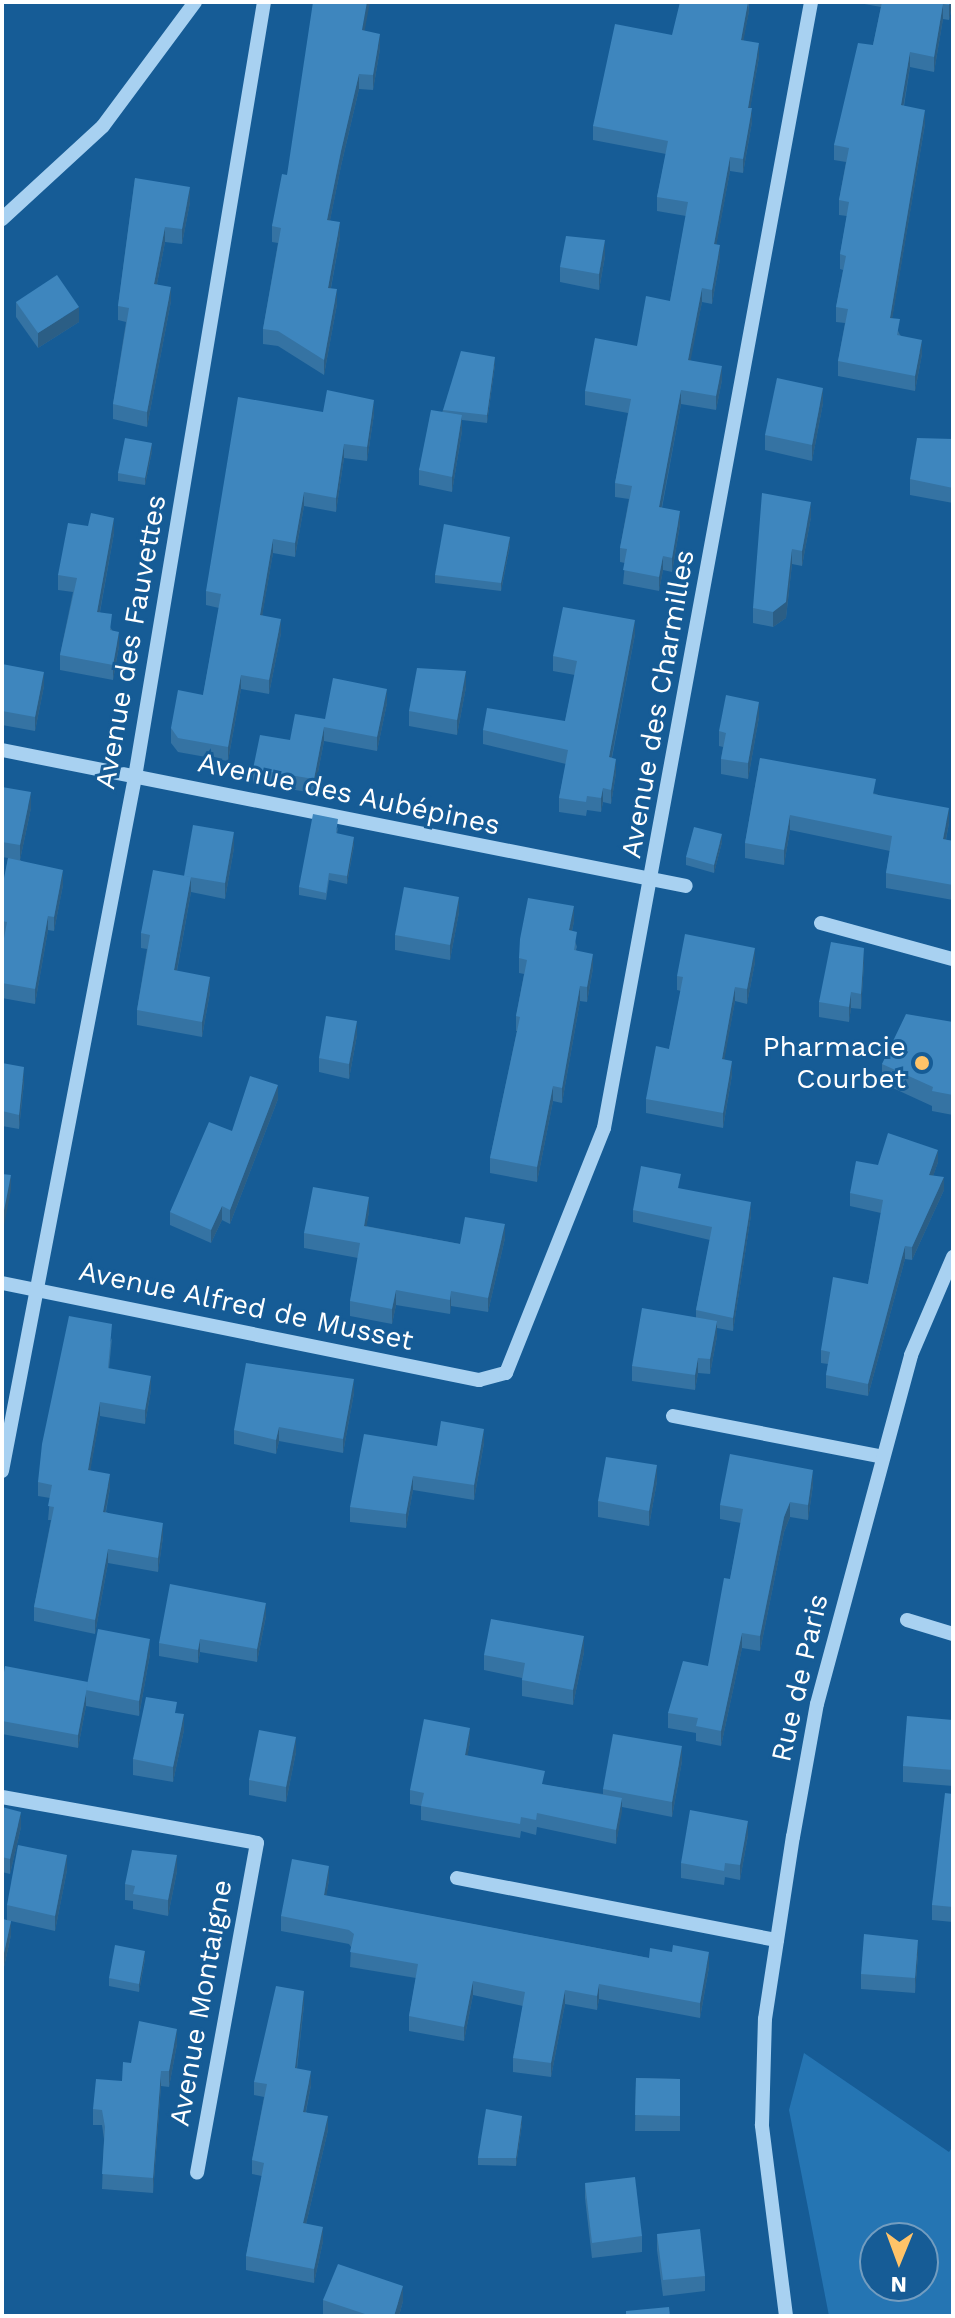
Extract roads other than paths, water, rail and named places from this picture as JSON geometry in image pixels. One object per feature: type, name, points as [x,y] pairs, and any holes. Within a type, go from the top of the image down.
[{"type":"street","points":[[2,219],[103,126],[195,2]]},
{"type":"street","name":"Avenue des Fauvettes","points":[[2,1471],[135,777],[264,2]]},
{"type":"street","name":"Avenue des Charmilles","points":[[479,1380],[506,1373],[604,1128],[654,883],[811,2]]},
{"type":"street","name":"Avenue des Aubépines","points":[[2,750],[654,883],[686,886]]},
{"type":"street","points":[[821,923],[953,959]]},
{"type":"street","name":"Rue de Paris","points":[[786,2316],[762,2125],[765,2019],[777,1940],[817,1704],[911,1355],[953,1257]]},
{"type":"street","name":"Avenue Alfred de Musset","points":[[2,1283],[479,1380]]},
{"type":"street","points":[[673,1416],[883,1457]]},
{"type":"street","points":[[907,1620],[953,1634]]},
{"type":"street","name":"Avenue Montaigne","points":[[2,1797],[257,1843],[197,2173]]},
{"type":"street","points":[[457,1878],[777,1940]]},
{"type":"place","name":"Pharmacie Courbet","points":[[922,1063]]}]
